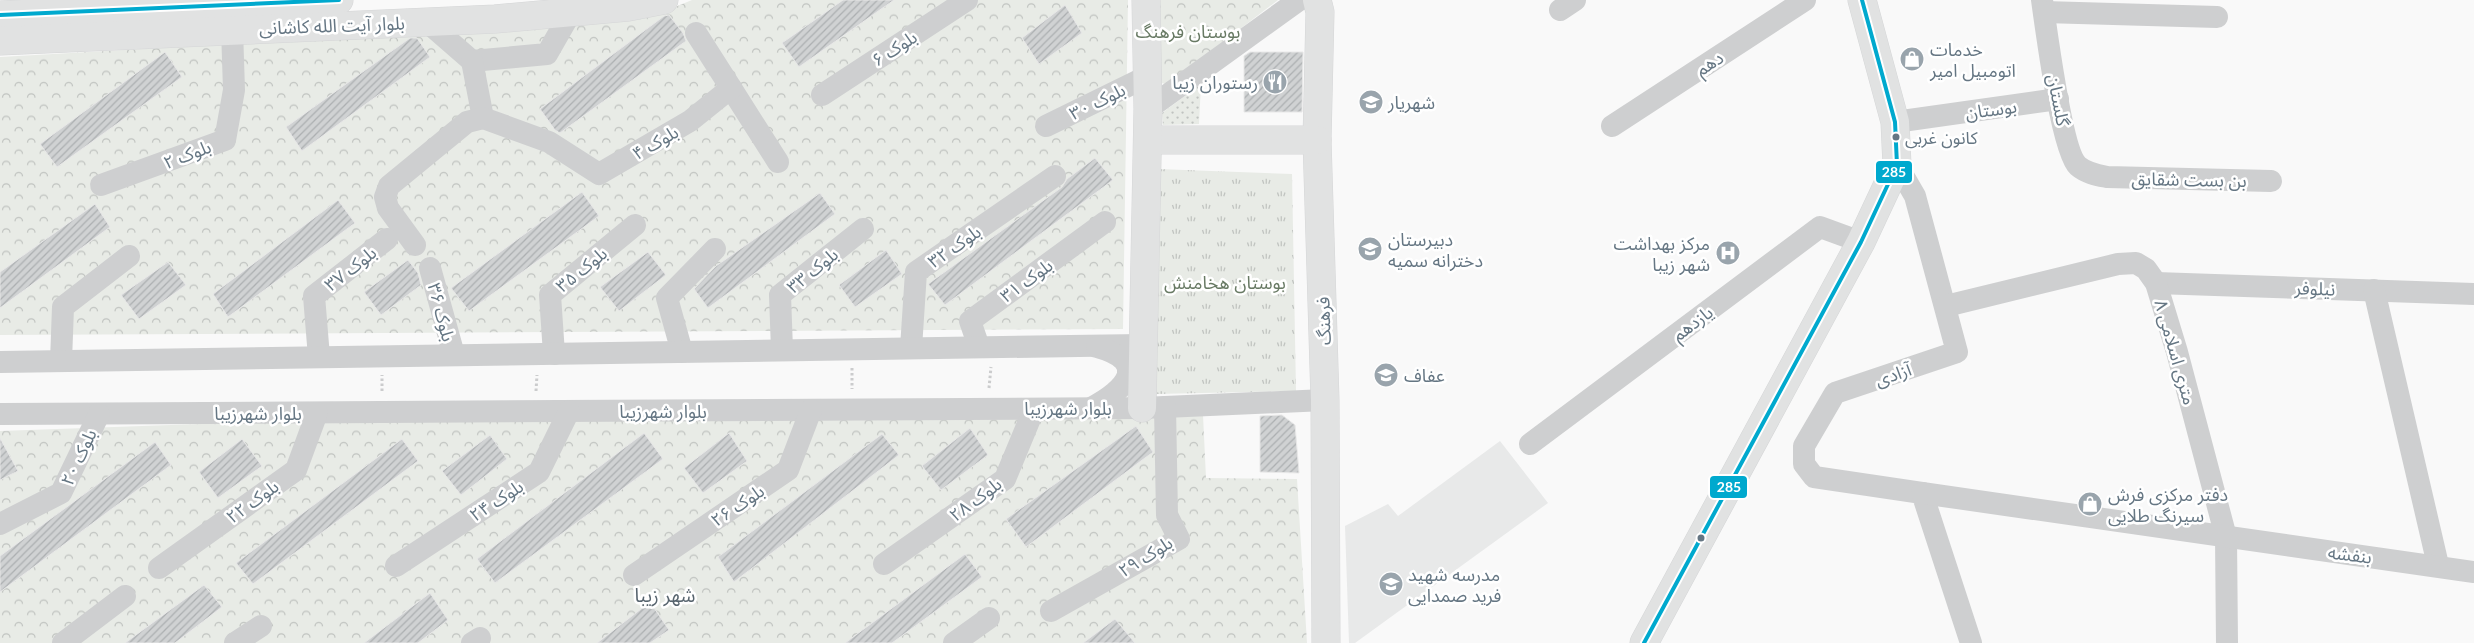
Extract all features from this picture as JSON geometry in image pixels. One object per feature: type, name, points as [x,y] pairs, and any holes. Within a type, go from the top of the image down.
[{"type":"street","name":"بلوار آیت الله کاشانی","points":[[0,15],[171,4],[339,0]]},
{"type":"street","name":"بلوار آیت الله کاشانی","points":[[0,40],[495,18],[628,7],[664,0]]},
{"type":"street","name":"بلوک ۶","points":[[822,95],[967,0]]},
{"type":"street","points":[[1146,0],[1148,140],[1142,345],[1153,408]]},
{"type":"street","points":[[1148,109],[1299,0]]},
{"type":"street","name":"فرهنگ","points":[[1317,0],[1320,12],[1317,140],[1325,400],[1326,643]]},
{"type":"street","name":"دهم","points":[[1612,126],[1805,0]]},
{"type":"street","points":[[1644,643],[1861,242],[1898,165],[1895,122],[1862,0]]},
{"type":"street","points":[[2043,6],[2217,17]]},
{"type":"street","name":"گلستان","points":[[2043,6],[2058,99],[2070,154],[2077,166],[2090,173],[2107,177]]},
{"type":"street","points":[[472,61],[547,54],[571,12]]},
{"type":"street","points":[[415,245],[388,208],[385,197],[389,186],[468,122],[483,118],[472,61],[426,21]]},
{"type":"street","name":"بلوک ۲","points":[[101,185],[224,140],[234,90],[232,29]]},
{"type":"street","points":[[696,33],[778,162]]},
{"type":"street","name":"بلوک ۳۰","points":[[1046,126],[1148,76]]},
{"type":"street","name":"بلوک ۴","points":[[483,118],[549,142],[599,174],[690,121],[732,88]]},
{"type":"street","name":"بوستان","points":[[1895,122],[2058,99]]},
{"type":"street","points":[[1148,140],[1317,140]]},
{"type":"street","name":"آزادی","points":[[1898,165],[1915,196],[1957,352],[1835,394],[1804,446],[1804,464],[1814,477],[2226,537]]},
{"type":"street","name":"بلوک ۳۲","points":[[911,348],[916,272],[1055,176]]},
{"type":"street","name":"بن بست شقایق","points":[[2107,177],[2272,182]]},
{"type":"street","name":"بلوک ۳۱","points":[[986,347],[970,321],[1105,222]]},
{"type":"street","name":"بلوک ۳۵","points":[[546,354],[550,295],[635,226]]},
{"type":"street","name":"یازدهم","points":[[1530,444],[1820,227],[1861,242]]},
{"type":"street","name":"بلوک ۳۳","points":[[782,350],[780,295],[863,229]]},
{"type":"street","name":"بلوک ۳۷","points":[[319,357],[314,296],[387,239]]},
{"type":"street","points":[[682,352],[667,298],[716,249]]},
{"type":"street","points":[[61,361],[63,307],[129,256]]},
{"type":"street","name":"۸ متری اسلامی","points":[[1946,306],[2118,264],[2136,263],[2146,269],[2156,283],[2177,352],[2226,537],[2227,643]]},
{"type":"street","name":"بلوک ۳۶","points":[[430,268],[454,355]]},
{"type":"street","name":"نیلوفر","points":[[2156,283],[2474,294]]},
{"type":"street","points":[[2374,290],[2438,565]]},
{"type":"street","points":[[1090,408],[1118,391],[1126,382],[1128,369],[1121,357],[1091,345]]},
{"type":"street","points":[[0,362],[1142,345]]},
{"type":"street","name":"بلوار شهرزیبا","points":[[0,414],[1153,408],[1325,400]]},
{"type":"street","name":"بلوک ۲۹","points":[[1051,611],[1179,538],[1167,515],[1153,408]]},
{"type":"street","name":"بلوک ۲۸","points":[[884,564],[1005,479],[1034,409]]},
{"type":"street","name":"بلوک ۲۶","points":[[634,575],[788,470],[811,410]]},
{"type":"street","name":"بلوک ۲۴","points":[[396,566],[539,472],[569,411]]},
{"type":"street","name":"بلوک ۲۲","points":[[159,568],[296,470],[317,412]]},
{"type":"street","name":"بلوک ۲۰","points":[[0,524],[61,493],[99,414]]},
{"type":"street","points":[[1922,492],[1971,643]]},
{"type":"street","name":"بنفشه","points":[[2226,537],[2438,565],[2474,572]]},
{"type":"street","points":[[63,643],[125,596]]},
{"type":"street","points":[[954,643],[989,618]]},
{"type":"street","points":[[235,643],[261,626]]},
{"type":"path","points":[[986,347],[988,409]]},
{"type":"path","points":[[852,349],[852,410]]},
{"type":"path","points":[[535,411],[546,354]]},
{"type":"path","points":[[382,356],[382,412]]},
{"type":"shaded area","name":"مدرسه شهید فرید صمدایی","points":[[1500,441],[1548,503],[1355,643],[1349,643],[1345,526],[1388,504],[1398,516]]},
{"type":"green space","points":[[692,0],[1128,0],[1123,329],[0,335],[0,57],[599,23],[675,7]]},
{"type":"green space","name":"بوستان فرهنگ","points":[[1156,0],[1278,0],[1167,85],[1157,81]]},
{"type":"green space","points":[[1201,84],[1199,124],[1163,125],[1162,113]]},
{"type":"green space","name":"بوستان هخامنش","points":[[1158,169],[1292,174],[1296,391],[1155,394]]},
{"type":"green space","points":[[569,411],[1203,415],[1206,478],[1297,479],[1307,643],[0,643],[0,431]]},
{"type":"building","points":[[843,0],[894,0],[799,67],[782,43]]},
{"type":"building","points":[[1065,5],[1082,33],[1039,64],[1022,38]]},
{"type":"building","points":[[669,15],[683,33],[686,41],[560,133],[555,130],[540,109],[664,16]]},
{"type":"building","points":[[410,38],[417,38],[430,57],[302,151],[286,127]]},
{"type":"building","points":[[165,52],[182,77],[57,167],[40,144]]},
{"type":"building","name":"رستوران زیبا","points":[[1250,52],[1303,52],[1302,112],[1244,112],[1244,56]]},
{"type":"building","points":[[1095,158],[1113,180],[945,305],[928,284],[1062,187],[1067,179]]},
{"type":"building","points":[[582,192],[599,216],[469,311],[451,288]]},
{"type":"building","points":[[820,193],[835,214],[708,308],[694,289],[716,266]]},
{"type":"building","points":[[338,200],[355,223],[228,317],[213,294]]},
{"type":"building","points":[[95,204],[110,227],[0,308],[0,272]]},
{"type":"building","points":[[886,250],[902,274],[855,307],[839,285]]},
{"type":"building","points":[[648,252],[666,275],[619,311],[600,287]]},
{"type":"building","points":[[408,260],[418,273],[421,285],[381,315],[364,292]]},
{"type":"building","points":[[168,262],[186,285],[139,319],[121,295]]},
{"type":"building","points":[[1282,415],[1295,425],[1299,473],[1260,472],[1260,416]]},
{"type":"building","points":[[1136,426],[1153,452],[1026,547],[1006,519]]},
{"type":"building","points":[[970,428],[988,455],[941,490],[922,466]]},
{"type":"building","points":[[644,433],[663,459],[495,583],[477,559]]},
{"type":"building","points":[[729,433],[747,461],[703,493],[684,468]]},
{"type":"building","points":[[882,434],[899,455],[734,582],[718,557]]},
{"type":"building","points":[[490,435],[507,459],[461,495],[442,471]]},
{"type":"building","points":[[0,438],[18,471],[0,480]]},
{"type":"building","points":[[242,439],[262,466],[218,498],[199,472]]},
{"type":"building","points":[[402,439],[418,461],[253,584],[236,563]]},
{"type":"building","points":[[155,442],[171,465],[0,592],[0,556]]},
{"type":"building","points":[[965,554],[982,577],[892,643],[845,643]]},
{"type":"building","points":[[204,585],[222,607],[175,643],[125,643]]},
{"type":"building","points":[[430,593],[448,620],[418,643],[364,643]]},
{"type":"building","points":[[650,602],[669,630],[650,643],[597,643]]},
{"type":"building","points":[[1115,619],[1135,643],[1083,643]]},
{"type":"transit line","name":"285","points":[[0,15],[339,0]]},
{"type":"transit line","name":"285","points":[[1644,643],[1861,242],[1897,165],[1895,122],[1862,0]]},
{"type":"place","name":"خدمات اتومبیل امیر","points":[[1912,59]]},
{"type":"place","name":"رستوران زیبا","points":[[1275,82]]},
{"type":"place","name":"شهریار","points":[[1371,102]]},
{"type":"place","name":"کانون غربی","points":[[1896,137]]},
{"type":"place","name":"دبیرستان دخترانه سمیه","points":[[1370,249]]},
{"type":"place","name":"مرکز بهداشت شهر زیبا","points":[[1728,253]]},
{"type":"place","name":"عفاف","points":[[1386,375]]},
{"type":"place","name":"دفتر مرکزی فرش سیرنگ طلایی","points":[[2090,504]]},
{"type":"place","name":"مدرسه شهید فرید صمدایی","points":[[1391,584]]},
{"type":"district","name":"شهر زیبا","points":[[665,594]]}]
